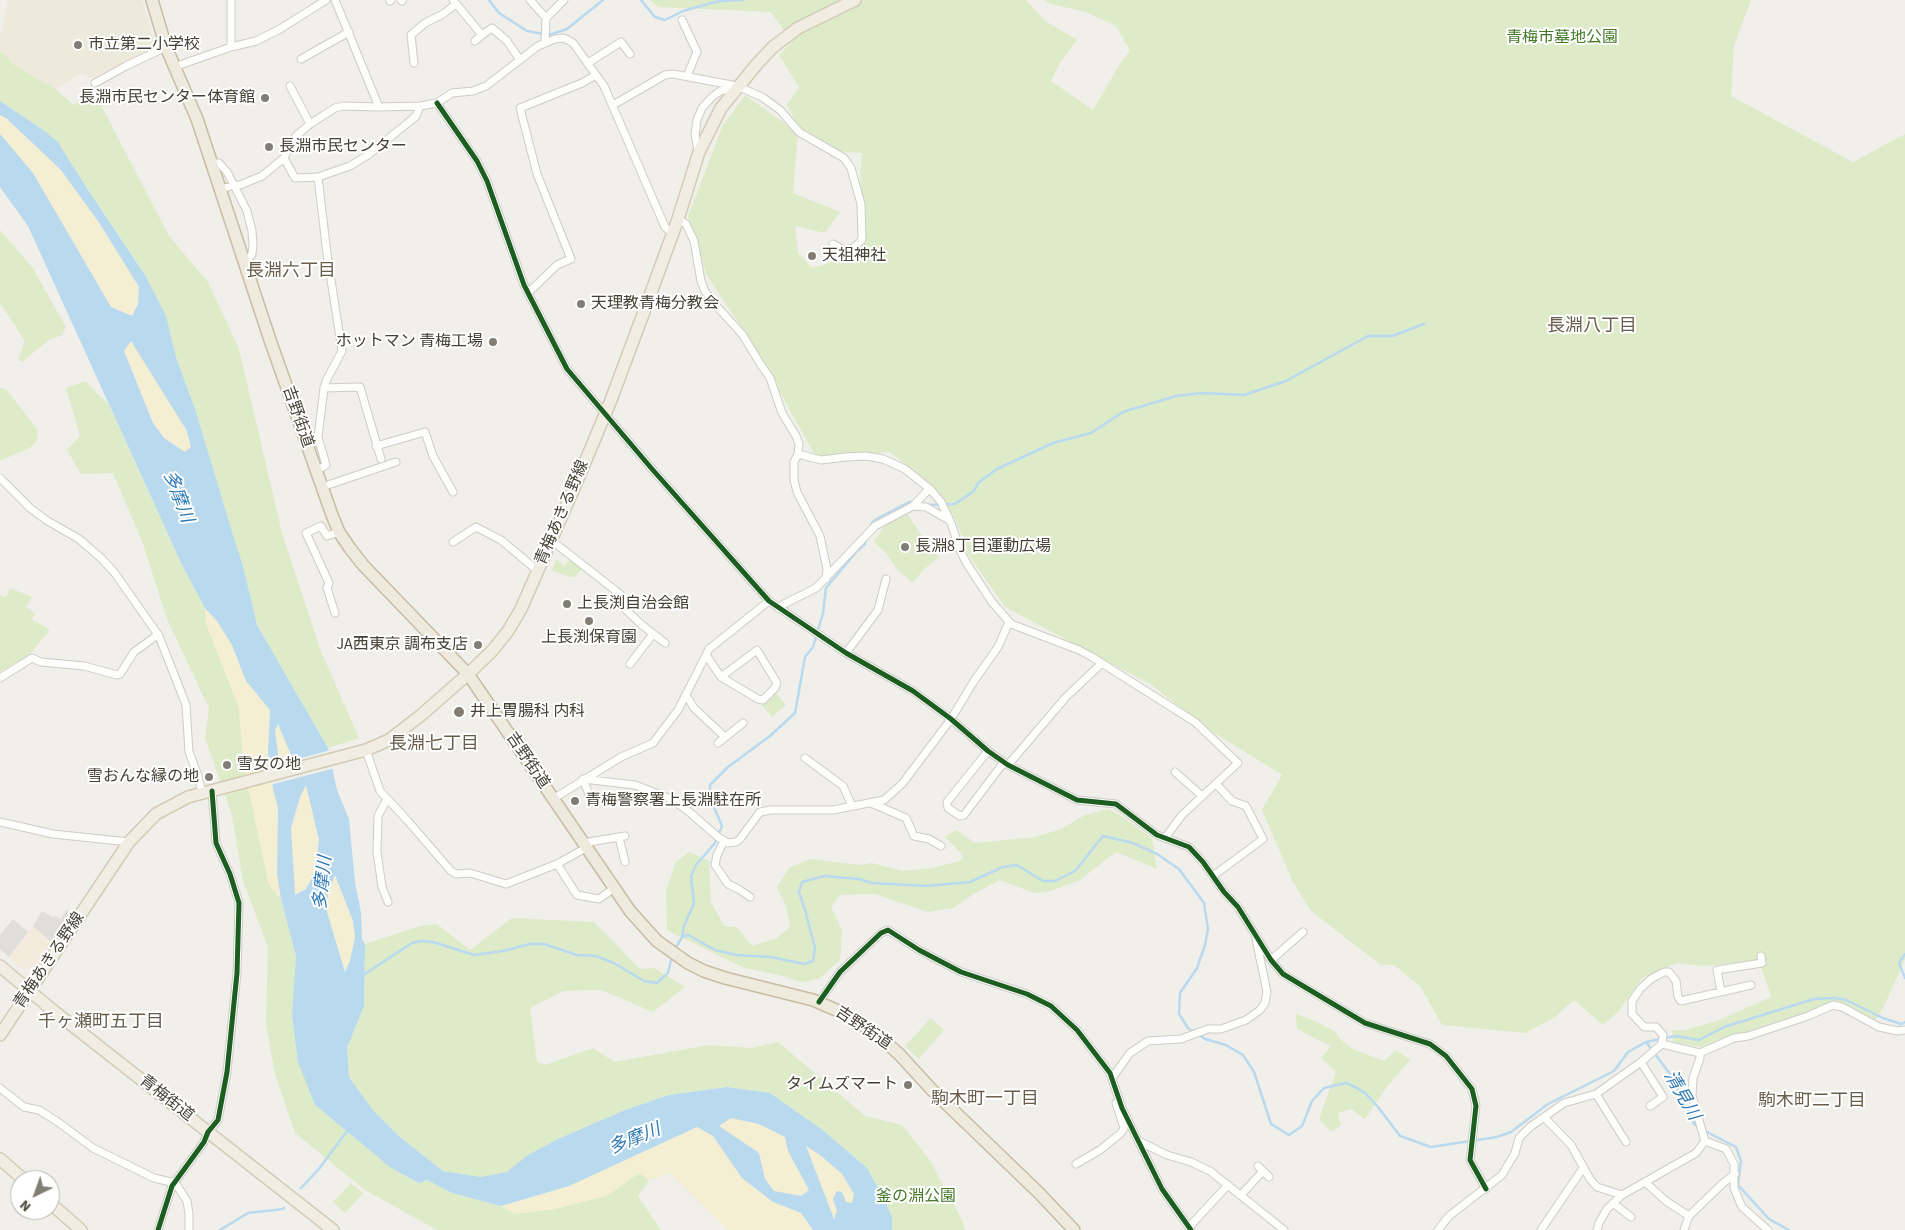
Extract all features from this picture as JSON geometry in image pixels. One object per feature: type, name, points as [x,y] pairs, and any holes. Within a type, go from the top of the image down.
[{"type":"highway","name":"吉野街道","points":[[152,0],[166,48],[197,119],[316,472],[339,532],[363,565],[468,674],[637,921],[664,946],[688,963],[725,978],[788,992],[819,1002],[862,1024],[888,1043],[929,1087],[1037,1191],[1074,1230]]},
{"type":"main road","name":"青梅あきる野線","points":[[0,1035],[129,842],[156,814],[180,800],[349,755],[390,740],[468,674],[508,631],[522,607],[538,571],[605,412],[678,219],[699,152],[721,108],[737,86],[773,48],[798,28],[855,0]]},
{"type":"main road","name":"青梅街道","points":[[0,966],[29,991],[333,1230]]},
{"type":"main road","points":[[0,1159],[13,1170]]},
{"type":"main road","points":[[60,1212],[81,1230]]},
{"type":"street","points":[[231,0],[232,47]]},
{"type":"street","points":[[174,67],[232,47],[256,41],[280,29],[326,0]]},
{"type":"street","points":[[530,0],[546,18]]},
{"type":"street","points":[[545,41],[546,18],[564,0]]},
{"type":"street","points":[[337,1],[379,108]]},
{"type":"street","points":[[414,63],[412,34],[425,23],[442,14],[455,2],[482,35]]},
{"type":"street","points":[[682,20],[697,52],[687,76]]},
{"type":"street","points":[[475,41],[492,28],[507,41],[520,60]]},
{"type":"street","points":[[301,59],[349,32]]},
{"type":"street","points":[[221,189],[240,185],[262,176],[284,158],[293,140],[310,124],[335,108],[343,106],[379,108],[420,106],[437,103],[452,92],[473,92],[486,86],[545,41],[564,38],[568,40],[588,63],[604,86],[665,227],[672,233]]},
{"type":"street","points":[[588,63],[621,42],[630,54]]},
{"type":"street","points":[[95,83],[126,66],[166,48]]},
{"type":"street","points":[[613,105],[665,75],[672,74],[737,86],[762,97],[780,110],[799,132],[844,158],[851,168],[861,204],[862,240],[853,248],[845,251],[833,244]]},
{"type":"street","points":[[528,293],[556,265],[571,258],[538,174],[520,108],[574,87],[596,75]]},
{"type":"street","points":[[290,86],[310,124]]},
{"type":"street","points":[[699,152],[695,134],[697,120],[702,108],[720,91],[737,86]]},
{"type":"street","points":[[437,103],[477,161],[487,181],[528,293],[567,369],[583,390],[605,412],[652,469],[769,601],[846,654],[913,691],[951,719],[988,752],[1006,764],[1076,800],[1116,804],[1157,835],[1188,847],[1203,862],[1238,907],[1271,960],[1283,974],[1366,1023],[1430,1044],[1446,1056],[1472,1089],[1476,1106],[1470,1160],[1486,1189]]},
{"type":"street","points":[[284,158],[295,178],[318,177],[350,166],[368,155],[416,116],[420,106]]},
{"type":"street","points":[[212,163],[219,163],[227,172],[247,211],[252,231],[252,254],[249,258],[243,260]]},
{"type":"street","points":[[316,472],[326,464],[318,437],[324,388],[326,380],[342,351],[327,254],[318,177]]},
{"type":"street","points":[[678,219],[686,224],[692,236],[701,281],[705,291],[742,334],[770,378],[778,405],[799,444],[798,454],[794,462],[794,480],[820,536],[827,569],[826,579]]},
{"type":"street","points":[[324,388],[360,387],[380,458]]},
{"type":"street","points":[[376,446],[425,432],[434,456],[453,492]]},
{"type":"street","points":[[798,454],[821,460],[859,456],[883,460],[906,469],[930,489],[940,502],[950,520],[967,564],[992,602],[1009,622],[1079,650],[1195,722],[1238,763],[1182,815],[1165,838]]},
{"type":"street","points":[[322,487],[396,462]]},
{"type":"street","points":[[0,478],[30,508],[46,520],[79,539],[101,558],[114,572],[157,633],[186,704],[188,744],[211,791],[216,843],[230,874],[239,903],[237,973],[224,1091],[219,1117],[208,1132],[204,1142],[174,1181],[158,1230]]},
{"type":"street","points":[[779,609],[782,605],[816,588],[875,526],[913,506],[930,489]]},
{"type":"street","points":[[913,506],[926,507],[950,520]]},
{"type":"street","points":[[335,613],[326,588],[329,583],[306,533],[321,526],[327,536],[339,532]]},
{"type":"street","points":[[453,542],[476,527],[501,540],[538,571]]},
{"type":"street","points":[[551,540],[620,594],[626,610],[665,643]]},
{"type":"street","points":[[846,654],[878,610],[886,579]]},
{"type":"street","points":[[553,798],[621,757],[653,743],[666,728],[686,695],[709,649],[769,601]]},
{"type":"street","points":[[584,779],[635,785],[671,799],[728,844],[740,839],[760,812],[771,810],[833,810],[884,800],[893,793],[931,747],[951,719],[974,681],[998,647],[1009,622]]},
{"type":"street","points":[[0,678],[32,658],[41,662],[84,666],[120,674],[134,652],[156,636],[157,633]]},
{"type":"street","points":[[630,664],[653,634]]},
{"type":"street","points":[[706,655],[721,677],[758,699],[763,700],[775,688],[777,683],[756,650],[721,677]]},
{"type":"street","points":[[988,752],[947,802],[948,808],[960,816],[964,815],[1006,764],[1066,697],[1101,664]]},
{"type":"street","points":[[686,695],[694,708],[725,737]]},
{"type":"street","points":[[718,743],[743,723]]},
{"type":"street","points":[[366,750],[380,791],[451,871],[456,874],[470,873],[506,884],[557,864],[584,845],[622,836],[625,862]]},
{"type":"street","points":[[805,758],[843,786],[852,806]]},
{"type":"street","points":[[1175,772],[1202,796]]},
{"type":"street","points":[[584,779],[592,802]]},
{"type":"street","points":[[1213,876],[1263,838],[1246,806],[1232,801],[1216,784]]},
{"type":"street","points":[[387,799],[378,816],[377,852],[382,887],[388,902]]},
{"type":"street","points":[[870,803],[906,818],[914,836],[930,839],[941,846]]},
{"type":"street","points":[[0,822],[53,834],[129,842]]},
{"type":"street","points":[[721,839],[715,866],[728,884],[750,897]]},
{"type":"street","points":[[557,864],[577,894],[599,899],[614,888]]},
{"type":"street","points":[[819,1002],[840,972],[881,933],[888,930],[926,954],[961,972],[1027,994],[1051,1006],[1085,1040],[1112,1078],[1122,1108],[1162,1189],[1190,1228],[1228,1185]]},
{"type":"street","points":[[1271,960],[1303,932]]},
{"type":"street","points":[[1112,1078],[1130,1053],[1141,1045],[1148,1042],[1181,1039],[1208,1028],[1221,1028],[1246,1020],[1260,1010],[1265,1003],[1267,992],[1254,934]]},
{"type":"street","points":[[1721,992],[1717,970],[1762,963],[1761,956]]},
{"type":"street","points":[[1658,1045],[1656,1027],[1644,1027],[1632,1014],[1632,1001],[1640,988],[1651,979],[1664,972],[1669,972],[1676,981],[1678,997],[1681,1001],[1751,984]]},
{"type":"street","points":[[1658,1045],[1700,1053],[1734,1038],[1748,1036],[1808,1016],[1833,1005],[1842,1007],[1879,1028],[1898,1031],[1905,1030]]},
{"type":"street","points":[[1438,1230],[1449,1216],[1502,1175],[1515,1153],[1519,1138],[1564,1103],[1596,1094],[1641,1062],[1658,1045]]},
{"type":"street","points":[[1700,1053],[1693,1078],[1692,1096],[1705,1141]]},
{"type":"street","points":[[1641,1062],[1663,1097],[1650,1106]]},
{"type":"street","points":[[0,1088],[24,1107],[39,1110],[93,1148],[154,1178],[174,1181]]},
{"type":"street","points":[[1076,1164],[1100,1150],[1121,1133],[1124,1128],[1114,1095],[1116,1089]]},
{"type":"street","points":[[1596,1094],[1626,1142]]},
{"type":"street","points":[[1544,1117],[1571,1145],[1597,1186],[1622,1195]]},
{"type":"street","points":[[1139,1141],[1168,1156],[1191,1162],[1210,1170],[1284,1230]]},
{"type":"street","points":[[1705,1141],[1726,1149],[1734,1164],[1734,1188],[1742,1207],[1768,1230]]},
{"type":"street","points":[[1597,1230],[1607,1209],[1622,1195],[1696,1153],[1705,1141]]},
{"type":"street","points":[[1541,1230],[1584,1168]]},
{"type":"street","points":[[1241,1195],[1261,1169],[1269,1177]]},
{"type":"street","points":[[1684,1230],[1689,1216],[1735,1174]]},
{"type":"street","points":[[174,1181],[187,1201],[190,1214],[188,1230]]},
{"type":"street","points":[[1645,1182],[1666,1201],[1689,1216]]},
{"type":"street","points":[[1613,1203],[1631,1217]]},
{"type":"shaded area","name":"市立第二小学校","points":[[8,0],[142,0],[156,47],[91,78],[82,73],[55,89],[11,63],[7,56],[0,52],[0,37]]},
{"type":"shaded area","points":[[66,910],[71,912],[51,942],[33,926],[42,911],[61,919]]},
{"type":"shaded area","points":[[13,919],[28,932],[9,957],[0,949],[0,935]]},
{"type":"shaded area","points":[[33,926],[51,942],[34,967],[22,969],[9,957]]},
{"type":"green space","name":"青梅市墓地公園","points":[[649,0],[1026,0],[1044,20],[1077,40],[1060,63],[1051,81],[1093,110],[1121,62],[1130,51],[1116,26],[1086,12],[1051,4],[1044,0],[1751,0],[1734,46],[1731,96],[1853,162],[1905,134],[1905,959],[1884,1006],[1875,1020],[1835,1001],[1803,1014],[1701,1047],[1673,1042],[1672,1030],[1684,1030],[1717,1021],[1771,997],[1759,960],[1703,966],[1677,963],[1642,978],[1618,1012],[1603,1025],[1574,1000],[1555,1017],[1525,1033],[1442,1025],[1420,986],[1394,965],[1381,965],[1311,911],[1293,882],[1262,810],[1282,775],[1211,731],[1150,684],[1005,607],[968,554],[956,520],[933,487],[890,452],[816,457],[756,349],[706,274],[696,237],[688,217],[722,127],[745,95],[798,133],[793,193],[840,212],[825,233],[795,226],[798,253],[812,268],[832,262],[863,244],[865,222],[860,177],[862,153],[844,152],[804,139],[787,105],[799,87],[779,55],[792,42],[771,12],[659,7]]},
{"type":"green space","points":[[0,52],[7,56],[11,63],[55,89],[74,105],[92,88],[169,236],[208,282],[239,349],[282,533],[320,649],[359,738],[328,748],[257,625],[243,566],[196,412],[176,357],[171,334],[145,275],[103,212],[39,127],[0,101]]},
{"type":"green space","points":[[0,230],[32,267],[66,327],[62,335],[49,340],[22,362],[18,359],[25,341],[0,303]]},
{"type":"green space","points":[[86,381],[108,403],[182,565],[205,608],[206,623],[239,708],[243,763],[269,885],[281,899],[296,956],[292,1015],[315,1105],[391,1168],[419,1183],[427,1180],[452,1193],[501,1206],[516,1214],[607,1196],[639,1173],[649,1180],[638,1196],[661,1230],[437,1230],[365,1190],[295,1133],[275,1074],[266,1023],[268,947],[243,881],[232,815],[205,738],[209,708],[167,619],[143,544],[113,473],[81,474],[67,450],[80,436],[66,388]]},
{"type":"green space","points":[[0,388],[6,389],[36,428],[38,436],[33,446],[0,461]]},
{"type":"green space","name":"長淵8丁目運動広場","points":[[907,513],[926,542],[939,557],[923,570],[913,583],[897,569],[886,553],[874,542],[886,523]]},
{"type":"green space","points":[[556,559],[565,566],[570,559],[582,569],[575,577],[567,576],[552,570]]},
{"type":"green space","points":[[10,588],[32,597],[26,607],[35,613],[32,620],[48,628],[49,631],[29,655],[0,672],[0,595],[6,597]]},
{"type":"green space","points":[[775,692],[786,705],[772,717],[761,704]]},
{"type":"green space","points":[[1108,809],[1120,815],[1152,838],[1157,869],[1116,852],[1080,880],[1051,891],[1034,893],[1000,880],[975,893],[953,908],[928,912],[875,894],[839,895],[831,907],[842,930],[840,960],[820,978],[806,982],[744,968],[667,930],[666,891],[676,862],[689,852],[709,861],[711,902],[724,926],[737,927],[752,946],[777,938],[790,927],[786,906],[777,887],[789,868],[810,859],[859,865],[872,863],[902,871],[933,868],[963,860],[962,854],[945,837],[956,830],[975,843],[1036,837],[1061,829],[1085,815]]},
{"type":"green space","name":"釜の淵公園","points":[[512,918],[594,922],[640,969],[654,968],[685,987],[653,1012],[601,990],[563,991],[530,1008],[537,1062],[545,1065],[593,1048],[614,1062],[709,1045],[752,1048],[778,1042],[865,1116],[902,1125],[929,1159],[963,1222],[965,1230],[892,1230],[892,1217],[867,1168],[824,1131],[770,1093],[727,1087],[669,1095],[625,1110],[558,1139],[529,1155],[507,1172],[481,1177],[443,1171],[401,1138],[372,1109],[349,1077],[347,1048],[364,1006],[365,944],[420,926],[437,924],[470,950]]},
{"type":"green space","points":[[1296,1014],[1336,1032],[1340,1039],[1353,1049],[1384,1061],[1396,1050],[1410,1060],[1386,1088],[1365,1119],[1351,1109],[1338,1113],[1341,1125],[1331,1132],[1319,1119],[1336,1072],[1321,1058],[1331,1046],[1297,1029]]},
{"type":"green space","points":[[931,1018],[944,1030],[919,1059],[905,1046]]},
{"type":"green space","points":[[351,1183],[363,1193],[345,1213],[333,1202]]},
{"type":"sand","points":[[0,115],[6,118],[61,170],[100,224],[139,287],[138,304],[132,316],[111,307],[33,173],[0,134]]},
{"type":"sand","points":[[131,340],[187,431],[191,447],[185,452],[164,438],[153,423],[124,351]]},
{"type":"sand","points":[[205,608],[217,621],[232,645],[246,681],[270,710],[268,752],[273,789],[278,808],[277,874],[281,899],[269,885],[243,763],[239,708],[206,623]]},
{"type":"sand","points":[[278,724],[291,755],[280,768],[275,730]]},
{"type":"sand","points":[[306,784],[319,840],[315,872],[306,889],[294,896],[291,828]]},
{"type":"sand","points":[[335,875],[353,921],[355,937],[350,961],[345,972],[327,912],[328,893]]},
{"type":"sand","points":[[731,1118],[759,1124],[785,1137],[788,1151],[809,1190],[801,1196],[774,1191],[765,1179],[759,1153],[718,1125]]},
{"type":"sand","points":[[697,1127],[713,1136],[742,1178],[773,1202],[801,1213],[813,1230],[728,1230],[670,1173],[649,1180],[639,1173],[607,1196],[556,1209],[516,1214],[501,1206],[569,1186]]},
{"type":"sand","points":[[805,1145],[842,1174],[854,1194],[852,1203],[846,1203],[842,1192],[833,1199],[837,1211],[834,1219]]},
{"type":"water","name":"多摩川","points":[[0,101],[57,141],[145,275],[166,316],[176,357],[196,412],[243,566],[257,625],[328,748],[337,790],[349,819],[355,883],[361,912],[362,939],[365,944],[364,1006],[347,1048],[349,1077],[372,1109],[401,1138],[443,1171],[481,1177],[507,1172],[528,1155],[558,1139],[625,1110],[669,1095],[727,1087],[770,1093],[824,1131],[867,1168],[892,1217],[892,1230],[813,1230],[801,1213],[773,1202],[742,1178],[713,1136],[697,1127],[569,1186],[501,1206],[452,1193],[427,1180],[419,1183],[391,1168],[315,1105],[298,1062],[292,1015],[296,956],[281,899],[277,874],[278,808],[273,789],[268,752],[270,710],[246,681],[232,645],[217,621],[205,608],[182,565],[28,226],[0,187],[0,134],[33,173],[111,307],[132,316],[138,304],[139,287],[100,224],[61,170],[6,118],[0,115]],"holes":[[[131,341],[187,431],[191,447],[185,452],[164,438],[153,423],[124,351]],[[278,724],[291,755],[280,768],[275,730]],[[306,785],[319,840],[315,872],[306,889],[295,895],[291,828],[300,797]],[[335,875],[353,921],[355,937],[350,961],[345,972],[327,912],[328,893]],[[731,1118],[759,1124],[785,1137],[788,1151],[809,1190],[801,1196],[774,1191],[765,1179],[759,1153],[719,1126]],[[806,1146],[842,1174],[854,1194],[852,1203],[846,1202],[842,1192],[837,1191],[833,1199],[837,1211],[834,1219]]]},
{"type":"pier","points":[[331,750],[335,768],[270,785],[268,767]]},
{"type":"waterway","points":[[489,0],[499,13],[527,31],[549,35],[567,29],[603,0]]},
{"type":"waterway","points":[[641,0],[655,17],[665,20],[683,11],[719,1],[743,0]]},
{"type":"waterway","points":[[928,505],[955,504],[974,491],[978,483],[997,469],[1053,443],[1091,433],[1123,412],[1176,396],[1202,393],[1244,395],[1286,381],[1368,336],[1392,336],[1424,324]]},
{"type":"waterway","points":[[871,527],[872,522],[880,517],[909,502],[913,502]]},
{"type":"waterway","points":[[682,937],[684,926],[694,903],[691,877],[696,865],[715,843],[722,826],[710,798],[710,785],[728,767],[770,736],[795,713],[805,657],[813,647],[823,613],[826,588],[865,544],[867,537]]},
{"type":"waterway","points":[[675,949],[682,937],[688,935],[715,950],[737,955],[771,957],[804,964],[813,961],[815,948],[799,892],[802,882],[824,876],[859,879],[872,883],[927,886],[970,882],[1003,867],[1017,865],[1043,881],[1055,881],[1075,871],[1103,836],[1133,843],[1157,854],[1179,869],[1204,903],[1208,929],[1205,945],[1197,968],[1180,993],[1179,1014],[1188,1028],[1205,1039],[1226,1045],[1243,1055],[1254,1072],[1271,1124],[1289,1135],[1302,1126],[1312,1101],[1324,1088],[1346,1083],[1366,1094],[1400,1136],[1431,1147],[1497,1137],[1511,1132],[1548,1104],[1614,1071],[1628,1052],[1646,1042],[1675,1036],[1699,1040],[1724,1027],[1814,999],[1835,998],[1846,1000],[1883,1018],[1901,1024],[1905,1022]]},
{"type":"waterway","points":[[363,975],[412,943],[421,941],[433,942],[474,955],[503,951],[530,944],[544,944],[577,955],[596,956],[614,963],[644,981],[657,983],[668,973],[672,956]]},
{"type":"waterway","points":[[1905,954],[1899,963],[1905,978]]},
{"type":"waterway","name":"清見川","points":[[1646,1042],[1673,1078],[1694,1124],[1698,1127]]},
{"type":"waterway","name":"清見川","points":[[1703,1130],[1736,1147],[1741,1161],[1738,1185],[1769,1219],[1789,1230]]},
{"type":"waterway","points":[[301,1188],[319,1169],[347,1131]]},
{"type":"waterway","points":[[220,1230],[248,1213],[284,1208]]},
{"type":"cycle path","points":[[437,103],[477,161],[487,181],[524,285],[567,369],[652,469],[769,601],[846,653],[913,691],[1008,765],[1077,800],[1116,804],[1157,835],[1189,847],[1238,907],[1271,960],[1283,974],[1365,1023],[1430,1044],[1446,1056],[1472,1089],[1476,1106],[1470,1160],[1486,1189]]},
{"type":"cycle path","points":[[158,1230],[172,1186],[218,1120],[227,1072],[237,973],[239,903],[230,874],[216,843],[212,791]]},
{"type":"cycle path","points":[[819,1002],[840,972],[881,933],[888,930],[919,950],[961,972],[1027,994],[1051,1006],[1077,1030],[1110,1073],[1122,1108],[1162,1189],[1191,1230]]},
{"type":"place","name":"市立第二小学校","points":[[78,45]]},
{"type":"place","name":"長淵市民センター体育館","points":[[265,98]]},
{"type":"place","name":"長淵市民センター","points":[[269,147]]},
{"type":"place","name":"天祖神社","points":[[812,256]]},
{"type":"place","name":"天理教青梅分教会","points":[[581,304]]},
{"type":"place","name":"ホットマン 青梅工場","points":[[493,342]]},
{"type":"place","name":"長淵8丁目運動広場","points":[[905,547]]},
{"type":"place","name":"上長渕自治会館","points":[[567,604]]},
{"type":"place","name":"上長渕保育園","points":[[589,621]]},
{"type":"place","name":"JA西東京 調布支店","points":[[478,645]]},
{"type":"place","name":"井上胃腸科 内科","points":[[459,712]]},
{"type":"place","name":"雪女の地","points":[[227,765]]},
{"type":"place","name":"雪おんな縁の地","points":[[209,777]]},
{"type":"place","name":"青梅警察署上長淵駐在所","points":[[575,801]]},
{"type":"place","name":"タイムズマート","points":[[908,1085]]},
{"type":"district","name":"長淵六丁目","points":[[291,272]]},
{"type":"district","name":"長淵八丁目","points":[[1592,327]]},
{"type":"district","name":"長淵七丁目","points":[[434,745]]},
{"type":"district","name":"千ヶ瀬町五丁目","points":[[101,1023]]},
{"type":"district","name":"駒木町一丁目","points":[[985,1100]]},
{"type":"district","name":"駒木町二丁目","points":[[1812,1102]]}]
